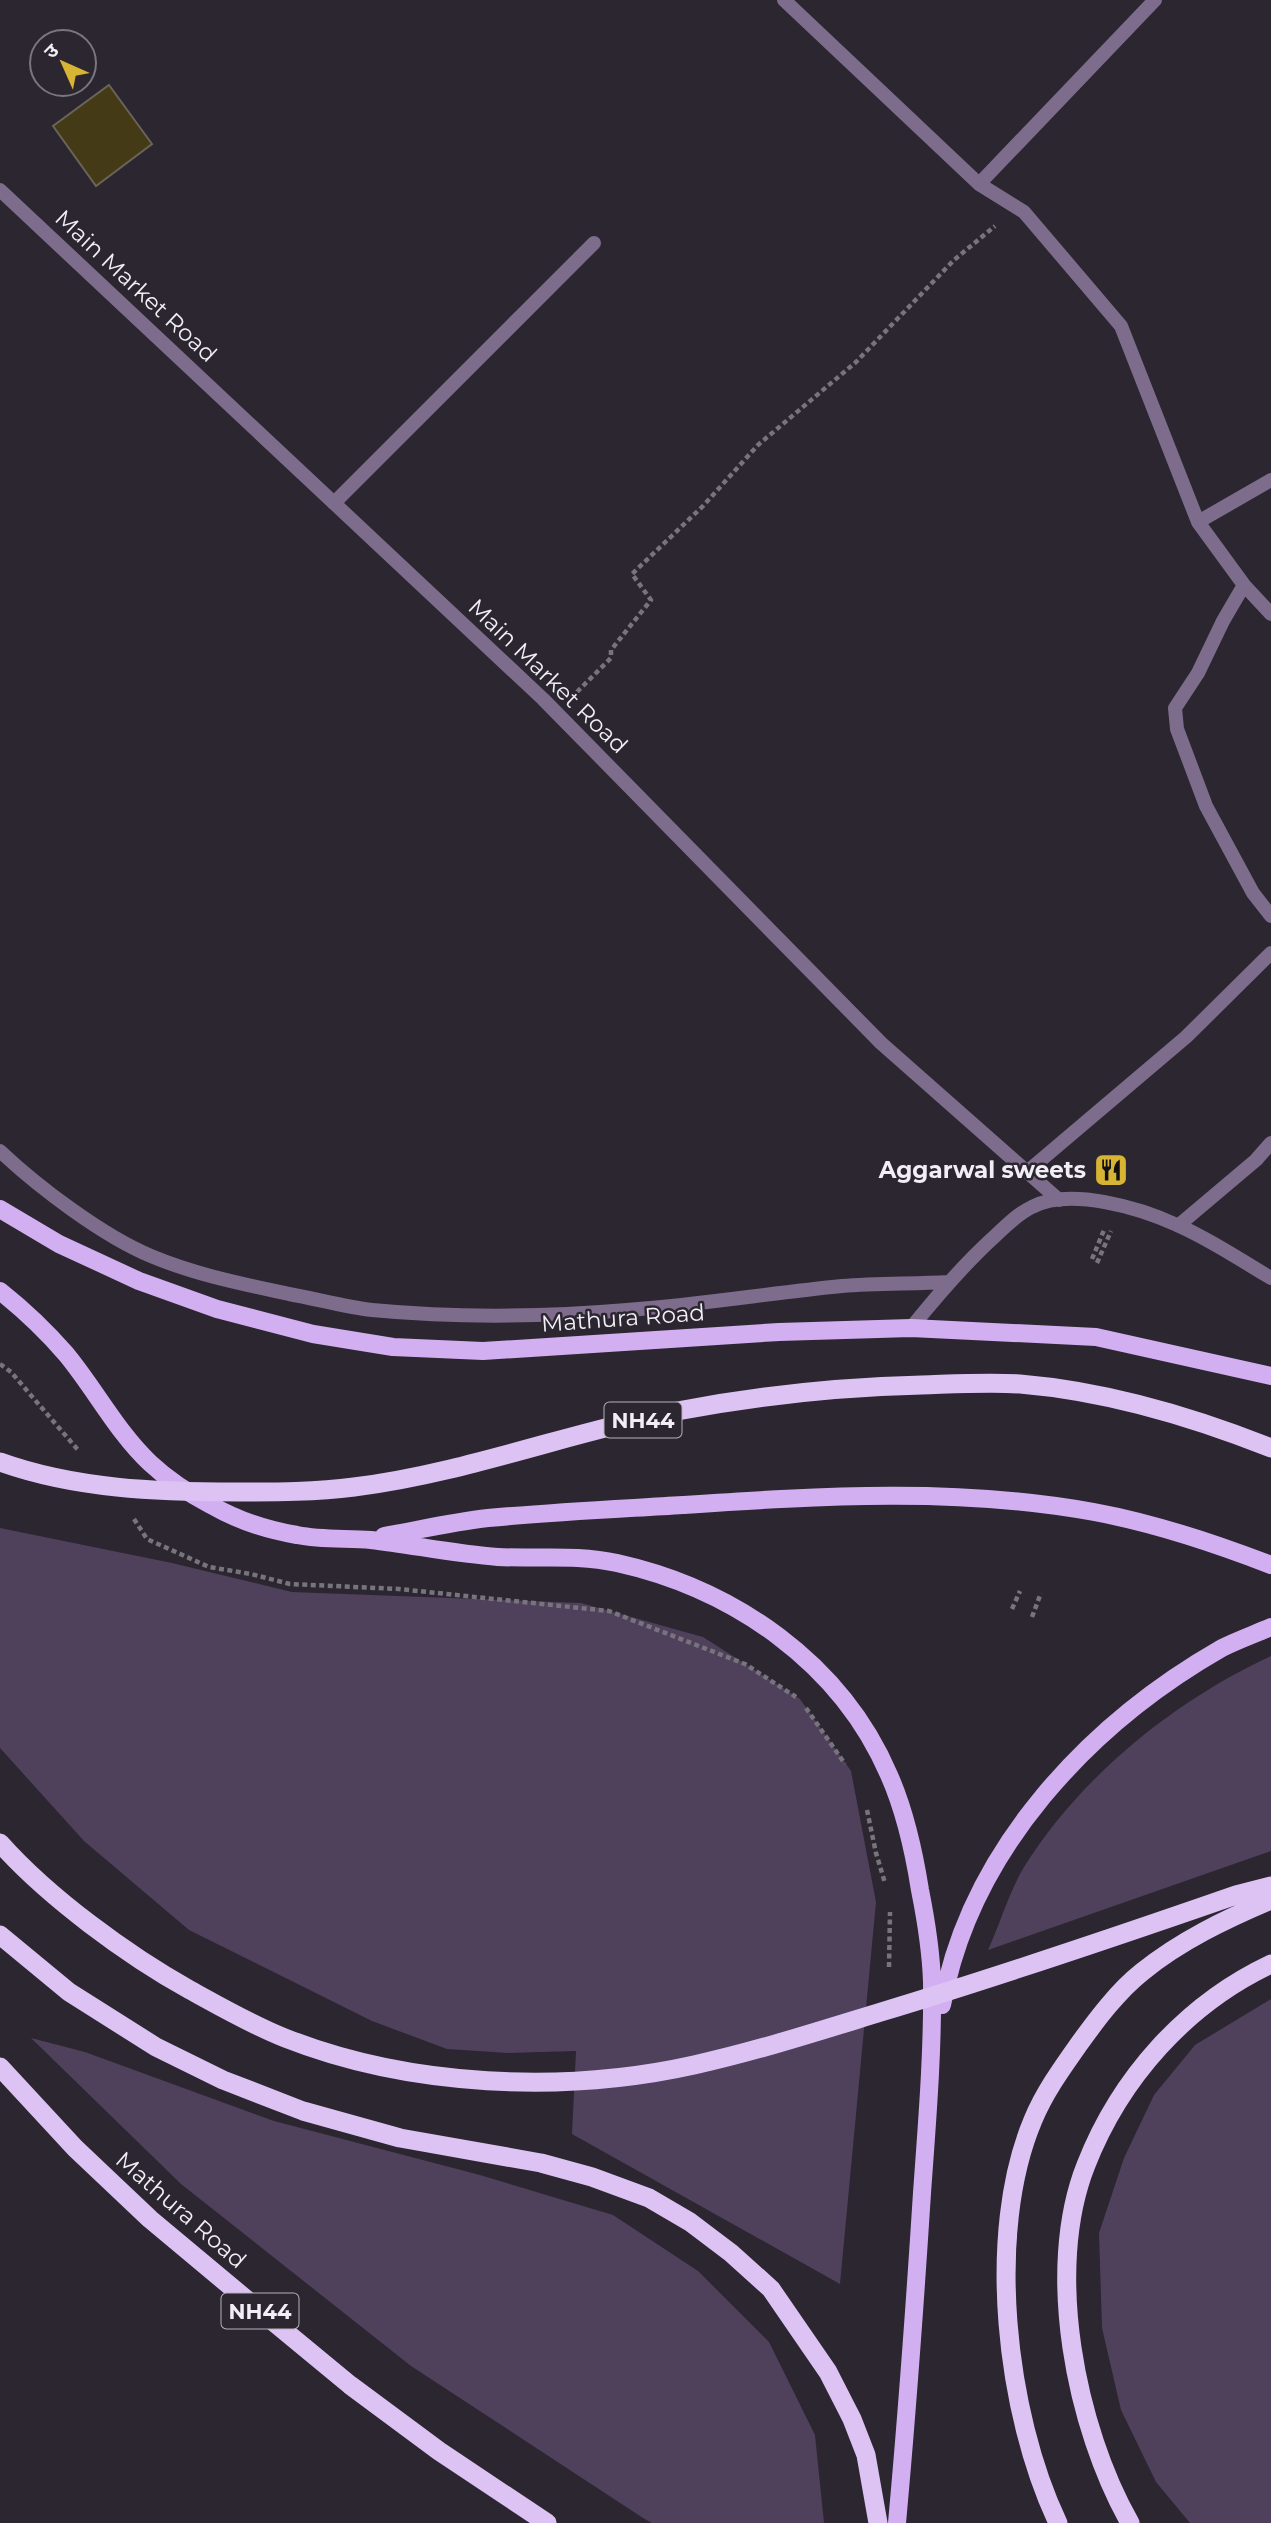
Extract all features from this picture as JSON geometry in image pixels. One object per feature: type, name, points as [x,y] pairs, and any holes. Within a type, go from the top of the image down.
[{"type":"highway","name":"NH44","points":[[0,1462],[68,1479],[121,1488],[187,1492],[266,1492],[354,1487],[438,1471],[681,1410],[767,1396],[858,1387],[945,1384],[1020,1384],[1099,1397],[1166,1412],[1271,1448]]},
{"type":"highway","points":[[0,1843],[14,1859],[82,1917],[157,1972],[226,2010],[286,2038],[350,2058],[426,2074],[489,2081],[569,2082],[692,2065],[778,2043],[1008,1974],[1236,1895],[1271,1886]]},
{"type":"highway","points":[[1058,2523],[1046,2498],[1025,2424],[1012,2362],[1004,2289],[1015,2180],[1032,2121],[1055,2078],[1098,2018],[1141,1973],[1193,1937],[1271,1900]]},
{"type":"highway","points":[[0,1935],[69,1992],[156,2048],[223,2080],[303,2111],[400,2138],[541,2163],[592,2177],[649,2198],[690,2222],[731,2253],[771,2289],[828,2372],[852,2419],[866,2455],[878,2523]]},
{"type":"highway","points":[[1130,2523],[1093,2444],[1079,2389],[1070,2335],[1068,2275],[1071,2221],[1079,2188],[1085,2166],[1114,2108],[1146,2060],[1189,2017],[1241,1978],[1271,1964]]},
{"type":"highway","name":"Mathura Road","points":[[0,2067],[75,2148],[140,2210],[237,2292],[350,2385],[439,2451],[547,2523]]},
{"type":"main road","name":"Mathura Road","points":[[0,1209],[59,1244],[104,1265],[217,1309],[313,1334],[393,1347],[483,1351],[779,1332],[911,1328],[1096,1338],[1271,1376]]},
{"type":"main road","points":[[0,1291],[30,1315],[58,1346],[134,1446],[152,1465],[209,1505],[247,1522],[296,1535],[363,1539],[499,1557],[559,1556],[611,1561],[664,1574],[756,1618],[796,1649],[834,1687],[863,1727],[889,1774],[902,1812],[917,1872],[932,1977],[931,2060],[897,2523]]},
{"type":"main road","points":[[363,1539],[485,1519],[872,1494],[962,1496],[1096,1512],[1171,1531],[1263,1562]]},
{"type":"main road","points":[[931,2060],[947,1976],[981,1889],[1006,1845],[1036,1805],[1079,1758],[1126,1715],[1177,1677],[1224,1647],[1271,1626]]},
{"type":"street","points":[[784,0],[979,184],[1024,212],[1121,326],[1198,522],[1244,585],[1271,614]]},
{"type":"street","points":[[979,184],[1155,0]]},
{"type":"street","name":"Main Market Road","points":[[0,190],[557,714],[881,1043],[1059,1200]]},
{"type":"street","points":[[334,503],[594,243]]},
{"type":"street","points":[[1198,522],[1271,480]]},
{"type":"street","points":[[1244,585],[1198,673],[1179,700],[1175,717],[1206,806],[1252,892],[1271,916]]},
{"type":"street","points":[[1028,1171],[1186,1037],[1271,953]]},
{"type":"street","points":[[1179,1225],[1256,1160],[1271,1143]]},
{"type":"street","points":[[0,1151],[21,1171],[63,1202],[150,1256],[244,1285],[370,1310],[471,1314],[582,1313],[845,1286],[948,1282]]},
{"type":"street","points":[[911,1328],[948,1282],[1015,1218],[1034,1206],[1059,1200],[1087,1199],[1179,1225],[1271,1278]]},
{"type":"path","points":[[557,714],[611,658],[611,650],[651,600],[632,574],[703,506],[758,445],[856,362],[954,260],[993,228],[1024,212]]},
{"type":"path","points":[[1095,1261],[1112,1222]]},
{"type":"path","points":[[0,1364],[11,1372],[82,1455]]},
{"type":"path","points":[[132,1518],[147,1539],[209,1567],[290,1584],[399,1589],[608,1611],[620,1615],[745,1664],[800,1699],[849,1772]]},
{"type":"path","points":[[1012,1609],[1020,1591]]},
{"type":"path","points":[[1032,1617],[1041,1593]]},
{"type":"path","points":[[865,1802],[887,1889]]},
{"type":"path","points":[[889,1967],[891,1901]]},
{"type":"shaded area","points":[[0,1528],[172,1563],[292,1592],[581,1603],[703,1637],[800,1699],[851,1771],[876,1902],[840,2284],[572,2134],[576,2051],[508,2053],[447,2049],[372,2021],[189,1930],[84,1841],[0,1748]]},
{"type":"shaded area","points":[[1271,1656],[1271,1851],[988,1950],[1024,1867],[1073,1802],[1132,1744],[1165,1719],[1235,1674]]},
{"type":"shaded area","points":[[1271,1999],[1271,2523],[1190,2523],[1156,2482],[1121,2410],[1102,2328],[1099,2233],[1124,2158],[1154,2095],[1195,2045]]},
{"type":"shaded area","points":[[31,2038],[85,2052],[274,2121],[480,2175],[613,2215],[698,2271],[769,2342],[815,2435],[824,2523],[652,2523],[643,2518],[411,2366],[181,2184]]},
{"type":"building","points":[[109,85],[152,144],[96,186],[53,126],[91,98],[98,98],[98,93]]},
{"type":"place","name":"Aggarwal sweets","points":[[1111,1170]]}]
